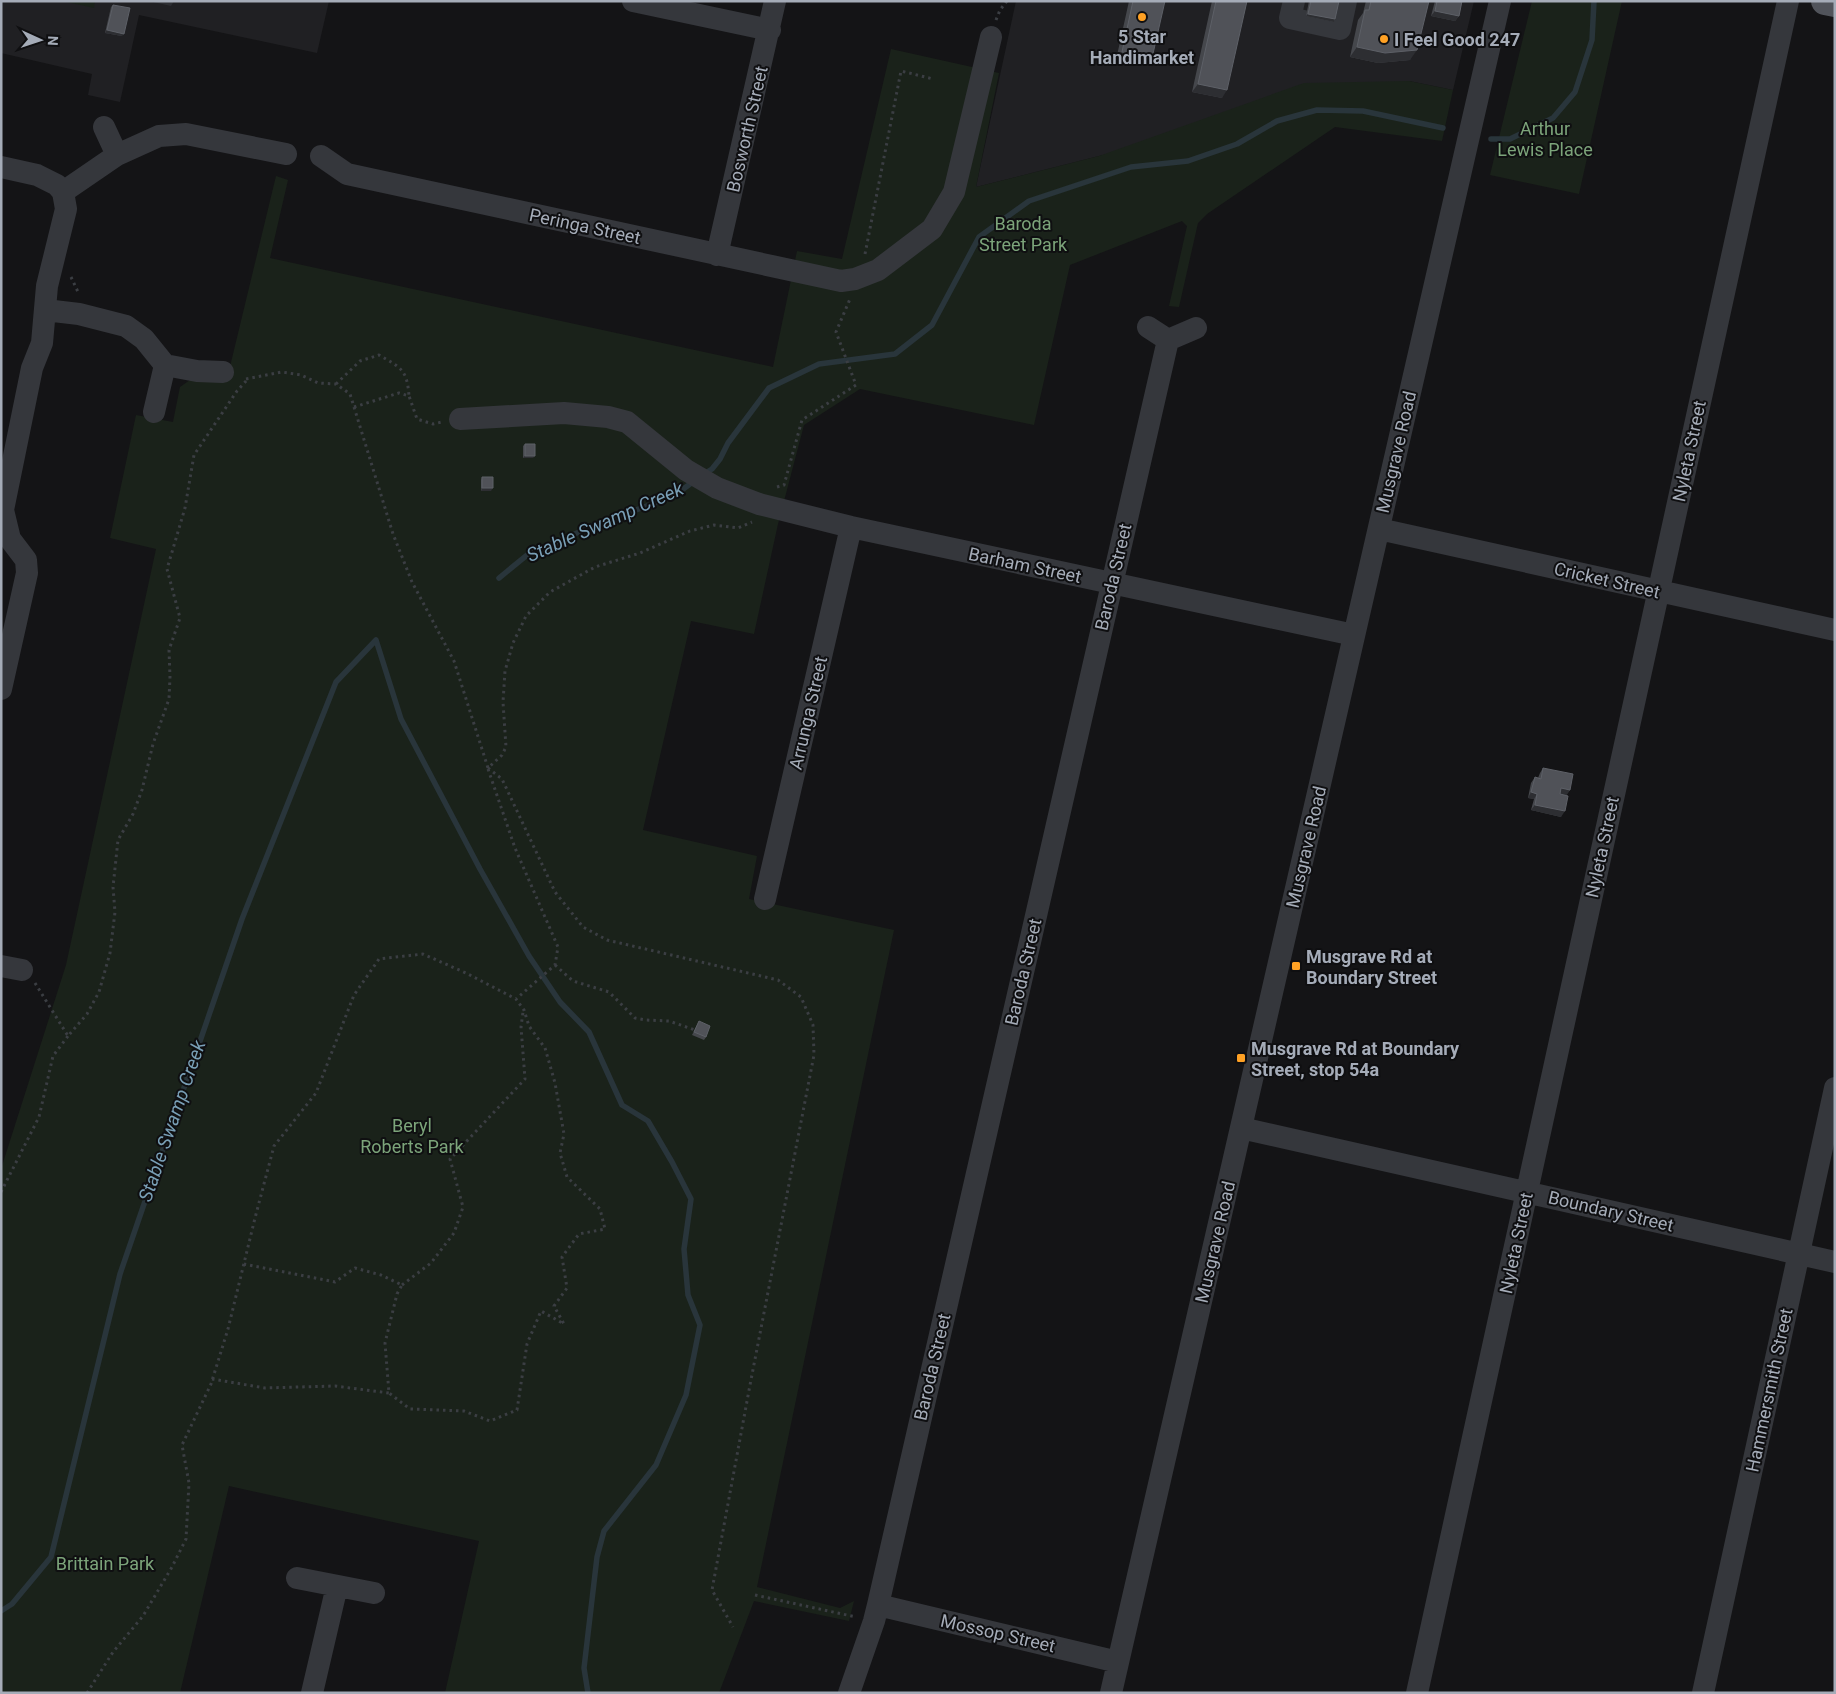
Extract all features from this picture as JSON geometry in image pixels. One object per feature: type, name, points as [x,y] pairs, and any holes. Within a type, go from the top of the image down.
[{"type":"main road","points":[[1825,1],[1835,3]]},
{"type":"street","points":[[633,1],[770,30]]},
{"type":"street","name":"Bosworth Street","points":[[717,256],[770,30],[775,1]]},
{"type":"street","points":[[1294,1],[1290,18],[1340,29],[1346,1]]},
{"type":"street","name":"Musgrave Road","points":[[1111,1693],[1500,1]]},
{"type":"street","name":"Nyleta Street","points":[[1417,1693],[1788,1]]},
{"type":"street","points":[[856,278],[878,270],[932,229],[954,192],[991,37]]},
{"type":"street","points":[[104,127],[117,155]]},
{"type":"street","points":[[63,192],[117,155],[159,136],[186,134],[286,154]]},
{"type":"street","name":"Peringa Street","points":[[321,156],[347,174],[842,282],[856,278]]},
{"type":"street","points":[[1,167],[37,175],[57,186],[63,192],[66,209],[47,286],[42,343],[32,368],[3,510],[6,540],[26,560],[27,573],[1,689]]},
{"type":"street","points":[[45,310],[79,314],[126,326],[144,339],[165,365],[197,371],[224,372]]},
{"type":"street","points":[[1148,327],[1168,340],[1196,328]]},
{"type":"street","name":"Baroda Street","points":[[849,1693],[876,1613],[1168,340]]},
{"type":"street","points":[[154,412],[165,365]]},
{"type":"street","name":"Barham Street","points":[[460,419],[564,413],[608,417],[627,422],[686,470],[716,488],[759,504],[1112,584],[1354,635]]},
{"type":"street","name":"Arrunga Street","points":[[765,899],[851,526]]},
{"type":"street","name":"Cricket Street","points":[[1379,529],[1835,630]]},
{"type":"street","name":"Hammersmith Street","points":[[1703,1693],[1835,1088]]},
{"type":"street","name":"Boundary Street","points":[[1241,1128],[1835,1262]]},
{"type":"street","points":[[297,1578],[374,1593]]},
{"type":"street","points":[[312,1693],[336,1586]]},
{"type":"street","name":"Mossop Street","points":[[876,1613],[1118,1662]]},
{"type":"path","points":[[488,768],[502,755],[506,747],[503,702],[505,671],[513,643],[526,616],[550,592],[595,567],[640,553],[690,531],[714,525],[738,528],[749,524],[754,520],[761,492],[784,485],[802,420],[856,385],[836,332],[866,250],[901,71],[933,79]]},
{"type":"path","points":[[71,276],[82,299],[79,314]]},
{"type":"path","points":[[336,384],[360,361],[379,354],[401,368],[408,381],[409,396],[417,419],[433,424],[460,419]]},
{"type":"path","points":[[224,372],[237,371],[247,380]]},
{"type":"path","points":[[1,1192],[39,1117],[53,1056],[86,1014],[98,992],[111,945],[115,912],[113,886],[118,840],[133,814],[142,790],[152,744],[169,699],[168,650],[180,618],[167,569],[185,508],[194,455],[237,391],[247,380],[282,372],[301,375],[318,383],[336,384],[350,394],[393,534],[412,582],[454,661],[515,848],[558,947],[555,965],[516,1000]]},
{"type":"path","points":[[354,407],[399,394],[409,396]]},
{"type":"path","points":[[488,768],[502,779],[555,892],[583,926],[607,940],[778,980],[801,997],[813,1025],[814,1056],[712,1590],[733,1627]]},
{"type":"path","points":[[87,1693],[113,1652],[142,1616],[172,1568],[186,1539],[189,1483],[182,1445],[212,1379],[228,1329],[274,1146],[316,1093],[354,994],[379,959],[423,954],[466,973],[516,1000],[524,1010],[529,1026],[545,1048],[555,1083],[564,1134],[560,1153],[567,1176],[600,1208],[605,1229],[579,1234],[562,1257],[567,1288],[554,1306],[564,1324],[541,1311],[527,1344],[516,1410],[490,1421],[464,1411],[410,1409],[389,1393],[335,1386],[265,1388],[212,1379]]},
{"type":"path","points":[[555,965],[573,981],[609,992],[634,1018],[670,1021],[695,1030]]},
{"type":"path","points":[[12,968],[39,987],[68,1036]]},
{"type":"path","points":[[389,1393],[385,1343],[397,1294],[402,1285],[432,1263],[454,1233],[463,1207],[450,1159],[525,1079],[521,1027],[524,1010]]},
{"type":"path","points":[[244,1264],[335,1282],[355,1268],[382,1275],[402,1285]]},
{"type":"path","points":[[755,1595],[876,1613]]},
{"type":"shaded area","points":[[1,1],[329,1],[317,53],[139,15],[120,102],[88,95],[92,74],[1,53]]},
{"type":"shaded area","points":[[1016,1],[1474,1],[1453,90],[1409,81],[976,187]]},
{"type":"green space","points":[[62,1],[95,1],[94,8]]},
{"type":"green space","name":"Arthur Lewis Place","points":[[1532,1],[1622,1],[1579,194],[1490,175]]},
{"type":"green space","name":"Beryl Roberts Park","points":[[891,49],[999,73],[976,187],[1099,156],[1304,83],[1409,81],[1453,90],[1442,141],[1335,127],[1207,214],[1198,223],[1179,307],[1169,306],[1187,226],[1182,221],[1070,265],[1034,425],[860,389],[804,425],[778,524],[754,634],[691,621],[643,830],[757,856],[749,899],[894,930],[757,1587],[840,1608],[854,1601],[849,1621],[754,1601],[719,1693],[445,1693],[479,1541],[229,1486],[180,1693],[1,1693],[1,1169],[66,965],[156,549],[110,538],[136,415],[173,422],[180,387],[190,380],[227,379],[276,176],[288,180],[270,258],[773,367],[797,251],[842,259]]},
{"type":"building","points":[[1133,1],[1165,1],[1152,58],[1122,52]]},
{"type":"building","points":[[1216,1],[1247,1],[1227,90],[1198,84]]},
{"type":"building","points":[[1311,1],[1339,1],[1335,19],[1308,14]]},
{"type":"building","name":"I Feel Good 247","points":[[1371,1],[1429,1],[1417,50],[1385,53],[1357,47],[1365,10],[1369,10]]},
{"type":"building","points":[[1437,1],[1462,1],[1459,16],[1435,11]]},
{"type":"building","points":[[113,5],[130,8],[124,34],[107,30]]},
{"type":"building","points":[[525,444],[535,444],[535,456],[525,456]]},
{"type":"building","points":[[482,477],[493,477],[493,488],[482,488]]},
{"type":"building","points":[[1543,768],[1573,774],[1570,790],[1561,788],[1560,794],[1568,796],[1565,811],[1535,805],[1537,794],[1531,792],[1535,777],[1541,779]]},
{"type":"building","points":[[699,1021],[710,1026],[706,1037],[694,1032]]},
{"type":"waterway","points":[[1491,139],[1510,139],[1553,118],[1575,92],[1592,40],[1594,1]]},
{"type":"waterway","name":"Stable Swamp Creek","points":[[704,474],[712,469],[720,459],[728,443],[769,388],[819,364],[895,354],[932,325],[979,237],[1029,201],[1131,167],[1188,161],[1237,144],[1277,121],[1317,110],[1363,111],[1443,128]]},
{"type":"waterway","name":"Stable Swamp Creek","points":[[499,578],[527,555],[595,525],[674,496],[694,481]]},
{"type":"waterway","points":[[1,1611],[12,1604],[51,1557],[120,1274],[242,919],[336,682],[376,640],[401,719],[480,869],[529,956],[560,1002],[589,1032],[622,1105],[648,1121],[691,1199],[684,1249],[688,1295],[700,1325],[686,1395],[656,1465],[604,1531],[597,1557],[584,1668],[588,1693]]},
{"type":"place","name":"5 Star Handimarket","points":[[1142,17]]},
{"type":"place","name":"I Feel Good 247","points":[[1384,39]]},
{"type":"place","name":"Musgrave Rd at Boundary Street","points":[[1296,966]]},
{"type":"place","name":"Musgrave Rd at Boundary Street, stop 54a","points":[[1241,1058]]},
{"type":"park label","name":"Baroda Street Park","points":[[1023,233]]},
{"type":"park label","name":"Brittain Park","points":[[105,1563]]}]
